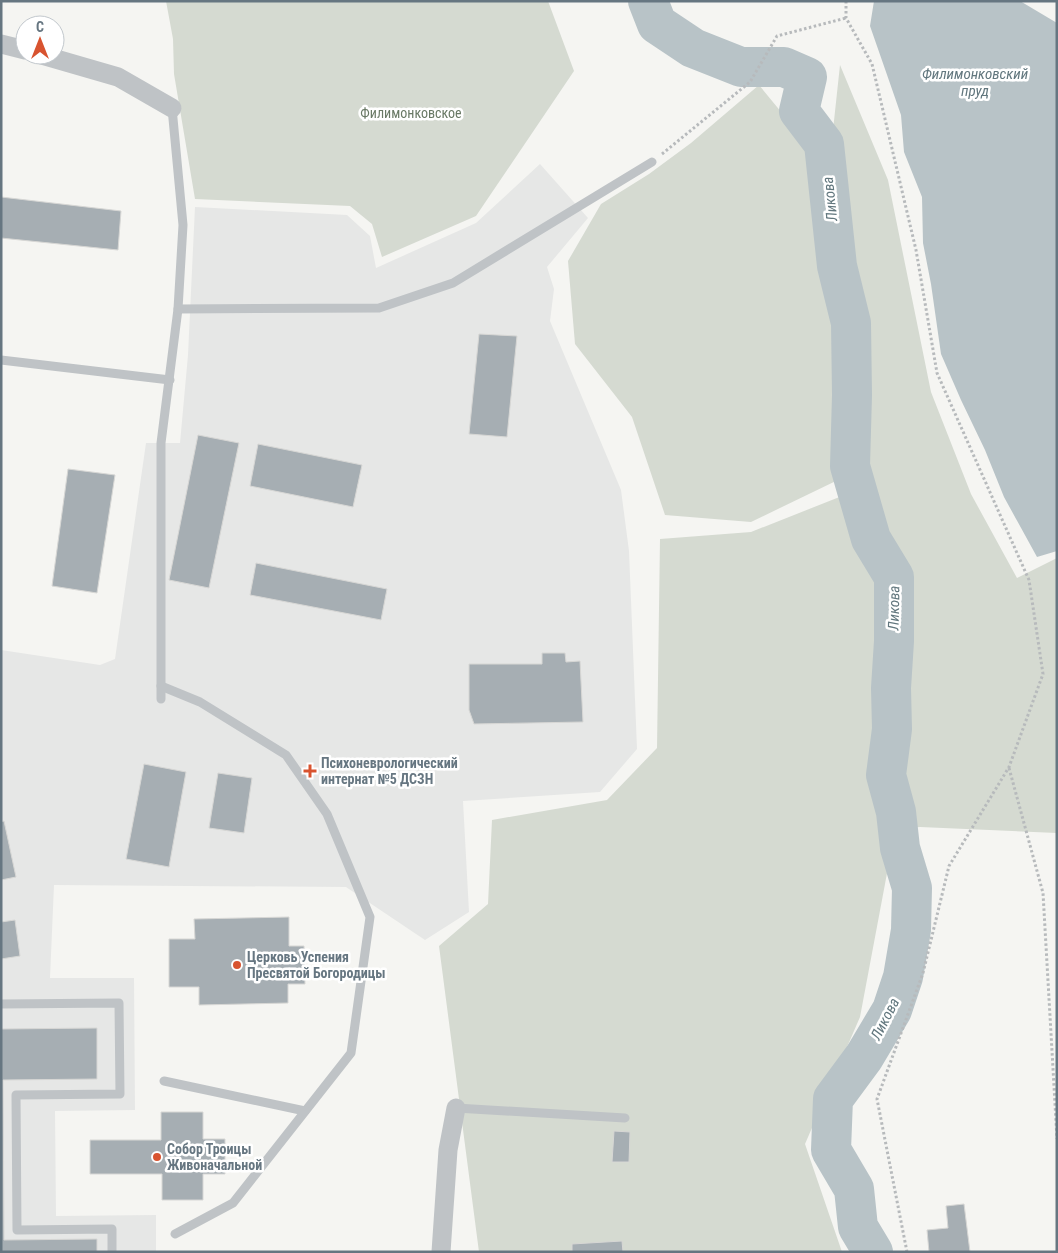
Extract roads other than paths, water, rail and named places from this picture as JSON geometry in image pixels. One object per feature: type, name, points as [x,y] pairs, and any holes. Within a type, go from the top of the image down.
[{"type":"street","points":[[1,44],[15,48]]},
{"type":"street","points":[[65,62],[118,77],[172,108]]},
{"type":"street","points":[[442,1252],[448,1150],[456,1108]]},
{"type":"lane","points":[[161,698],[161,443],[178,309],[182,225],[172,108]]},
{"type":"lane","points":[[178,309],[379,308],[453,283],[652,162]]},
{"type":"lane","points":[[1,360],[170,380]]},
{"type":"lane","points":[[161,686],[200,702],[286,755],[327,814],[370,917],[351,1053],[233,1204],[175,1234]]},
{"type":"lane","points":[[1,1004],[119,1003],[120,1094],[16,1095],[17,1230],[112,1229],[112,1252]]},
{"type":"lane","points":[[164,1081],[306,1111]]},
{"type":"lane","points":[[456,1108],[625,1118]]},
{"type":"water","name":"Филимонковский пруд","points":[[874,1],[1020,1],[1057,23],[1057,551],[1037,557],[1004,497],[985,450],[941,354],[923,243],[922,197],[904,152],[901,115],[870,26]]},
{"type":"waterway","name":"Ликова","points":[[648,1],[657,24],[693,48],[741,67],[784,67],[807,77],[799,111],[824,144],[837,266],[851,323],[852,395],[850,466],[871,539],[894,577],[894,641],[891,688],[892,729],[886,775],[896,812],[900,848],[912,888],[911,930],[903,977],[892,1010],[864,1057],[833,1099],[831,1150],[854,1189],[858,1227],[873,1252]]},
{"type":"place","name":"Психоневрологический интернат №5 ДСЗН","points":[[310,771]]},
{"type":"place","name":"Церковь Успения Пресвятой Богородицы","points":[[237,965]]},
{"type":"place","name":"Собор Троицы Живоначальной","points":[[157,1157]]},
{"type":"park label","name":"Филимонковское","points":[[411,113]]}]
